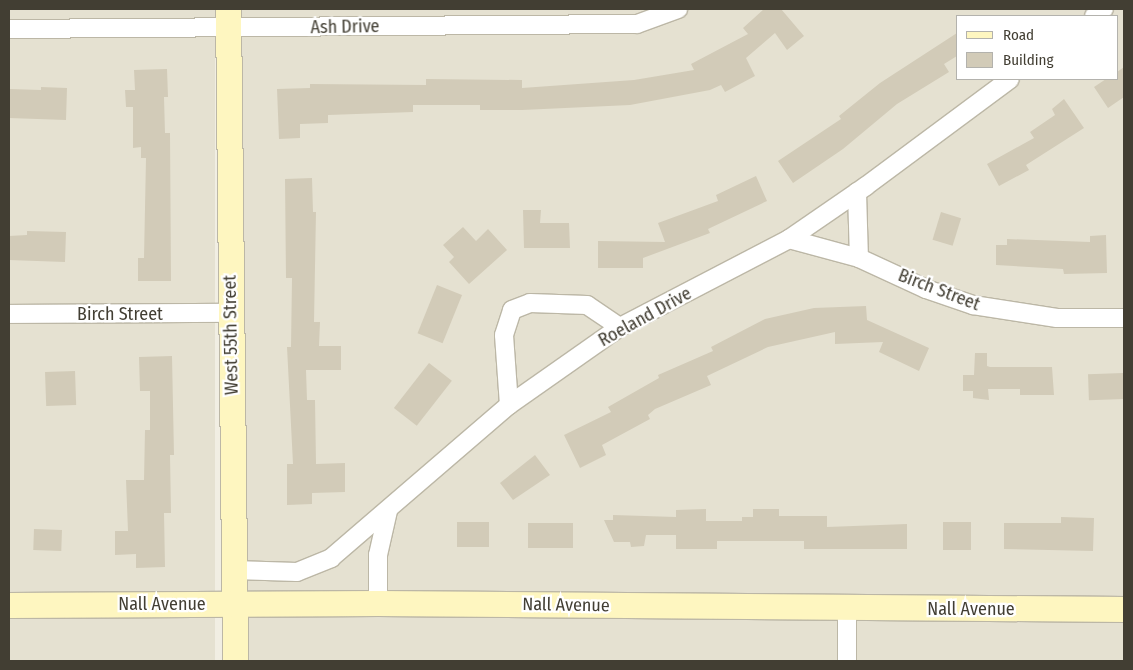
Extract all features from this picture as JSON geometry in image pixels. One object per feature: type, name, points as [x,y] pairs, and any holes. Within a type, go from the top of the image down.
[{"type":"street","name":"Ash Drive","points":[[9,29],[228,18],[637,24],[667,16],[678,9]]},
{"type":"street","name":"West 55th Street","points":[[228,18],[235,604],[234,661]]},
{"type":"street","name":"Roeland Drive","points":[[234,570],[297,572],[331,558],[388,511],[509,405],[620,327],[789,238],[857,192],[1009,80]]},
{"type":"street","points":[[857,192],[859,258]]},
{"type":"street","name":"Birch Street","points":[[789,238],[859,258],[926,289],[973,306],[1057,318],[1124,318]]},
{"type":"street","points":[[509,405],[504,335],[512,310],[530,303],[587,305],[620,327]]},
{"type":"street","name":"Birch Street","points":[[9,314],[231,313]]},
{"type":"street","points":[[378,603],[378,555],[388,511]]},
{"type":"street","name":"Nall Avenue","points":[[9,605],[378,603],[1124,609]]},
{"type":"street","points":[[847,608],[847,661]]},
{"type":"shaded area","points":[[9,9],[215,9],[215,661],[9,661]]},
{"type":"shaded area","points":[[238,9],[1124,9],[1124,661],[246,661]]},
{"type":"building","points":[[764,9],[781,9],[804,36],[787,50],[775,33],[746,58],[755,76],[725,92],[721,85],[710,90],[630,105],[522,110],[480,110],[480,105],[413,105],[413,112],[328,115],[328,123],[300,124],[300,138],[279,139],[277,89],[310,88],[310,84],[426,85],[426,79],[522,80],[522,88],[634,80],[694,70],[691,64],[748,34],[743,28]]},
{"type":"building","points":[[956,34],[956,57],[944,64],[949,72],[897,104],[843,149],[793,183],[778,161],[841,119],[839,116],[880,83]]},
{"type":"building","points":[[1124,67],[1124,97],[1108,108],[1094,87],[1104,80],[1118,80],[1118,71]]},
{"type":"building","points":[[167,69],[168,97],[164,97],[165,133],[170,133],[171,281],[138,281],[138,258],[144,258],[146,158],[141,158],[141,147],[133,148],[133,107],[126,107],[125,90],[135,90],[134,70]]},
{"type":"building","points":[[41,87],[67,88],[66,120],[9,118],[9,89],[41,90]]},
{"type":"building","points":[[1064,99],[1084,128],[1026,165],[1029,170],[999,186],[987,164],[1034,138],[1030,132],[1055,115],[1052,109]]},
{"type":"building","points":[[756,176],[767,201],[708,229],[710,233],[643,258],[643,268],[598,268],[598,241],[665,242],[658,223],[718,201],[716,195]]},
{"type":"building","points":[[312,178],[313,212],[316,212],[314,322],[320,322],[319,346],[341,346],[341,370],[306,370],[307,400],[315,400],[316,464],[345,463],[345,492],[312,493],[312,504],[287,505],[287,464],[293,464],[287,347],[291,347],[292,278],[286,278],[285,179]]},
{"type":"building","points":[[523,210],[541,210],[540,223],[569,223],[570,248],[524,248]]},
{"type":"building","points":[[941,212],[961,218],[953,246],[933,240]]},
{"type":"building","points":[[463,227],[476,241],[488,229],[507,250],[469,284],[449,262],[454,257],[443,245]]},
{"type":"building","points":[[27,231],[66,232],[65,262],[9,260],[9,236],[27,235]]},
{"type":"building","points":[[1106,235],[1107,273],[1064,274],[1063,269],[996,265],[996,245],[1007,245],[1007,239],[1090,242],[1090,236]]},
{"type":"building","points":[[437,285],[462,295],[443,343],[418,333]]},
{"type":"building","points":[[866,306],[867,320],[929,348],[919,371],[879,352],[883,342],[835,344],[835,332],[768,347],[707,376],[711,385],[655,409],[648,415],[650,419],[602,445],[606,455],[580,468],[564,435],[611,412],[608,407],[659,378],[658,375],[713,351],[711,347],[765,319],[814,308]]},
{"type":"building","points":[[975,353],[987,353],[987,366],[990,367],[1052,367],[1054,395],[1020,395],[1020,389],[988,389],[989,400],[973,398],[973,391],[963,391],[963,375],[974,375]]},
{"type":"building","points":[[172,356],[174,455],[170,455],[171,513],[164,513],[165,567],[136,568],[136,554],[115,555],[115,531],[128,531],[126,480],[144,480],[145,430],[150,430],[150,391],[140,391],[139,357]]},
{"type":"building","points":[[429,363],[452,381],[417,426],[394,408]]},
{"type":"building","points":[[75,371],[76,405],[46,406],[45,372]]},
{"type":"building","points":[[1123,373],[1124,399],[1089,400],[1088,374]]},
{"type":"building","points":[[535,455],[550,475],[513,500],[500,483]]},
{"type":"building","points":[[706,509],[706,521],[742,521],[742,517],[753,517],[753,509],[779,509],[779,516],[827,516],[827,527],[907,524],[907,549],[804,549],[804,541],[717,541],[717,549],[676,549],[676,535],[646,535],[644,546],[631,547],[630,542],[614,542],[604,520],[613,520],[613,515],[676,517],[676,510]]},
{"type":"building","points":[[1061,517],[1094,518],[1093,551],[1004,549],[1004,523],[1061,523]]},
{"type":"building","points":[[457,522],[489,522],[489,547],[457,547]]},
{"type":"building","points":[[943,522],[971,522],[971,550],[943,550]]},
{"type":"building","points":[[528,523],[573,523],[573,548],[528,548]]},
{"type":"building","points":[[34,529],[62,530],[61,551],[33,550]]}]
